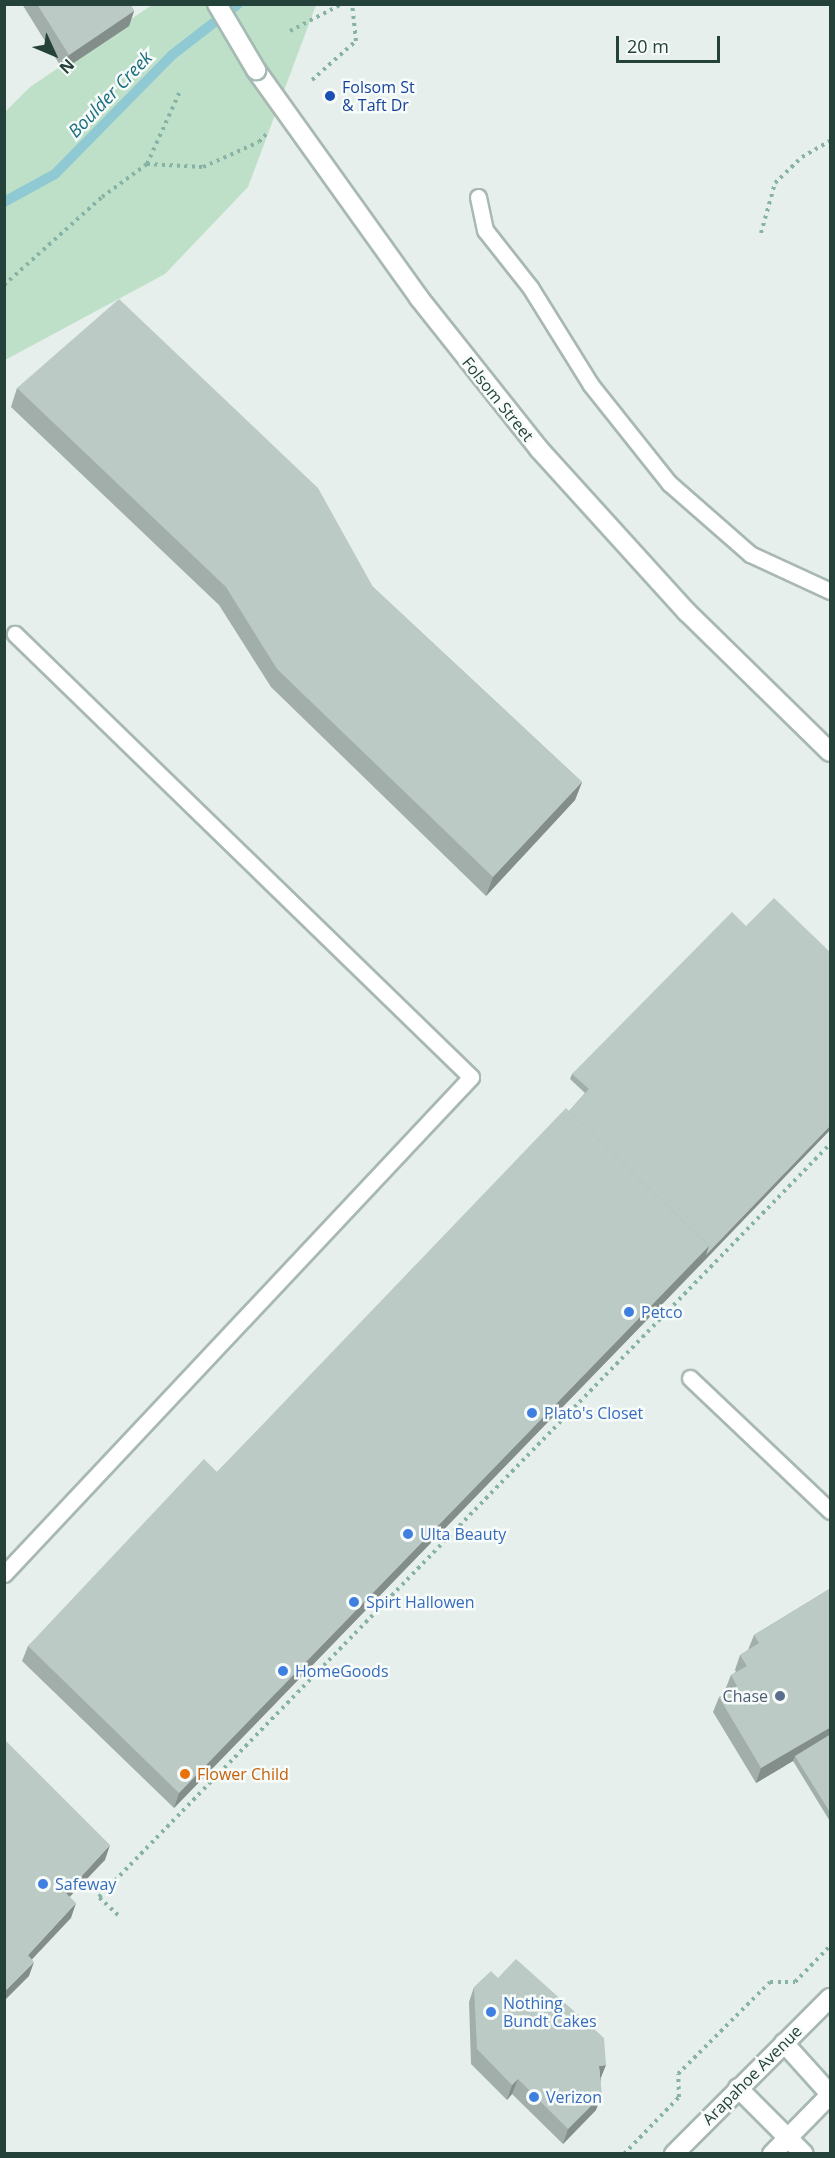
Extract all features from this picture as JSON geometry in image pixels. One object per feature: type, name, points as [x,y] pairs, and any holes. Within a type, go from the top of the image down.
[{"type":"main road","name":"Folsom Street","points":[[217,4],[287,117],[539,449],[687,612],[831,752]]},
{"type":"main road","name":"Arapahoe Avenue","points":[[674,2154],[831,1998]]},
{"type":"main road","points":[[772,2154],[831,2094],[784,2043]]},
{"type":"main road","points":[[738,2088],[804,2154]]},
{"type":"lane","points":[[478,197],[485,230],[530,287],[591,385],[669,483],[750,554],[831,591]]},
{"type":"lane","points":[[4,1574],[471,1077],[15,634]]},
{"type":"lane","points":[[690,1378],[831,1511]]},
{"type":"path","points":[[290,31],[342,4]]},
{"type":"path","points":[[312,80],[356,41],[352,4]]},
{"type":"path","points":[[4,285],[102,197],[147,164],[181,89]]},
{"type":"path","points":[[147,164],[203,166],[259,142],[287,117]]},
{"type":"path","points":[[761,233],[775,183],[802,157],[831,141]]},
{"type":"path","points":[[118,1915],[99,1897],[831,1143]]},
{"type":"path","points":[[624,2154],[679,2097],[678,2074],[771,1982],[795,1982],[831,1946]]},
{"type":"green space","points":[[152,5],[316,5],[248,187],[165,274],[5,360],[5,112],[30,87]]},
{"type":"building","points":[[37,4],[130,4],[134,11],[69,55]]},
{"type":"building","points":[[119,299],[318,488],[373,587],[582,782],[493,877],[277,669],[226,587],[17,388]]},
{"type":"building","points":[[774,898],[831,953],[831,1125],[706,1255],[709,1246],[569,1111],[589,1089],[572,1074],[732,912],[746,926]]},
{"type":"building","points":[[566,1108],[709,1246],[179,1793],[28,1646],[204,1459],[217,1472]]},
{"type":"building","name":"Chase","points":[[831,1588],[831,1727],[761,1768],[719,1697],[737,1686],[731,1675],[747,1666],[740,1655],[759,1643],[754,1635]]},
{"type":"building","points":[[831,1734],[831,1814],[795,1756]]},
{"type":"building","name":"Safeway","points":[[4,1739],[110,1845],[66,1893],[76,1903],[28,1955],[34,1962],[4,1992]]},
{"type":"building","points":[[516,1959],[604,2038],[606,2065],[599,2066],[602,2095],[568,2129],[518,2079],[512,2085],[477,2049],[474,1987],[491,1971],[498,1978]]},
{"type":"waterway","name":"Boulder Creek","points":[[4,202],[55,174],[172,55],[238,4]]},
{"type":"place","name":"Folsom St & Taft Dr","points":[[330,96]]},
{"type":"place","name":"Petco","points":[[629,1312]]},
{"type":"place","name":"Plato's Closet","points":[[532,1413]]},
{"type":"place","name":"Ulta Beauty","points":[[408,1534]]},
{"type":"place","name":"Spirt Hallowen","points":[[354,1602]]},
{"type":"place","name":"HomeGoods","points":[[283,1671]]},
{"type":"place","name":"Chase","points":[[780,1696]]},
{"type":"place","name":"Flower Child","points":[[185,1774]]},
{"type":"place","name":"Safeway","points":[[43,1884]]},
{"type":"place","name":"Nothing Bundt Cakes","points":[[491,2012]]},
{"type":"place","name":"Verizon","points":[[534,2097]]}]
